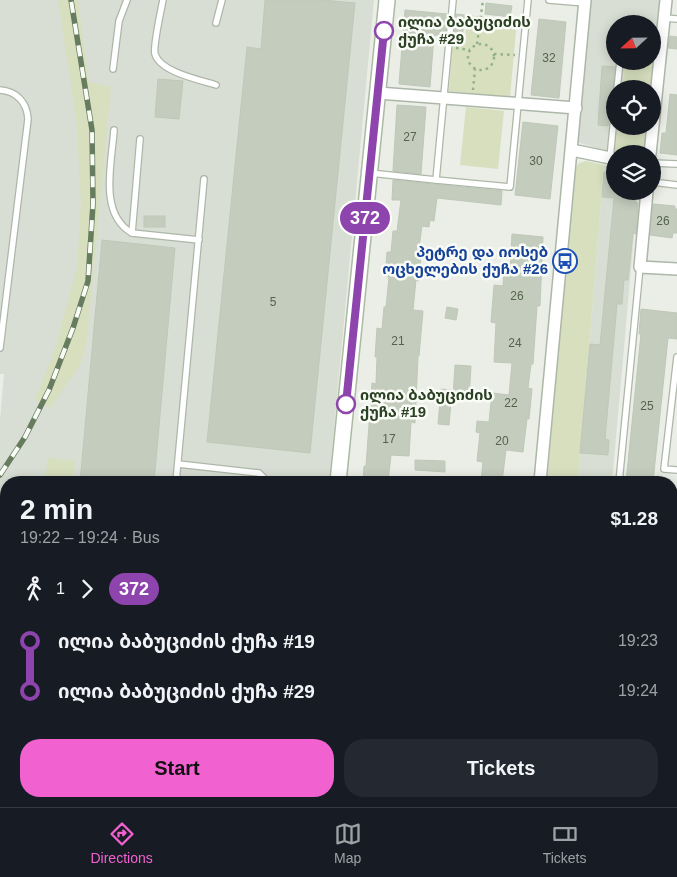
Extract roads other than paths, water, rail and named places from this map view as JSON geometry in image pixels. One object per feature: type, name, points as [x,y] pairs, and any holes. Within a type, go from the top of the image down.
[{"type":"street","points":[[339,476],[387,0]]},
{"type":"street","points":[[651,145],[666,0]]},
{"type":"street","points":[[541,476],[585,1]]},
{"type":"street","points":[[378,93],[518,102],[576,108]]},
{"type":"street","points":[[572,150],[606,158]]},
{"type":"street","points":[[646,200],[640,267],[677,268]]},
{"type":"lane","points":[[113,69],[119,20],[127,0]]},
{"type":"lane","points":[[163,0],[154,53],[159,61],[170,70],[216,85]]},
{"type":"lane","points":[[216,23],[222,0]]},
{"type":"lane","points":[[436,180],[453,0]]},
{"type":"lane","points":[[370,174],[510,187],[528,0]]},
{"type":"lane","points":[[549,0],[585,1]]},
{"type":"lane","points":[[664,18],[677,19]]},
{"type":"lane","points":[[0,90],[13,92],[27,109],[28,119],[0,348]]},
{"type":"lane","points":[[114,130],[109,196],[118,222],[124,229],[132,233],[199,240]]},
{"type":"lane","points":[[132,233],[140,139]]},
{"type":"lane","points":[[661,163],[677,164]]},
{"type":"lane","points":[[177,476],[204,179]]},
{"type":"lane","points":[[661,183],[677,185]]},
{"type":"lane","points":[[620,476],[640,267]]},
{"type":"lane","points":[[677,357],[664,469],[677,470]]},
{"type":"lane","points":[[178,464],[259,473],[262,476]]},
{"type":"railway","points":[[0,475],[25,437],[49,390],[73,328],[88,281],[93,204],[92,130],[71,0]]},
{"type":"place","name":"ილია ბაბუციძის ქუჩა #29","points":[[384,31]]},
{"type":"place","name":"პეტრე და იოსებ ოცხელების ქუჩა #26","points":[[565,261]]},
{"type":"place","name":"ილია ბაბუციძის ქუჩა #19","points":[[346,404]]}]
